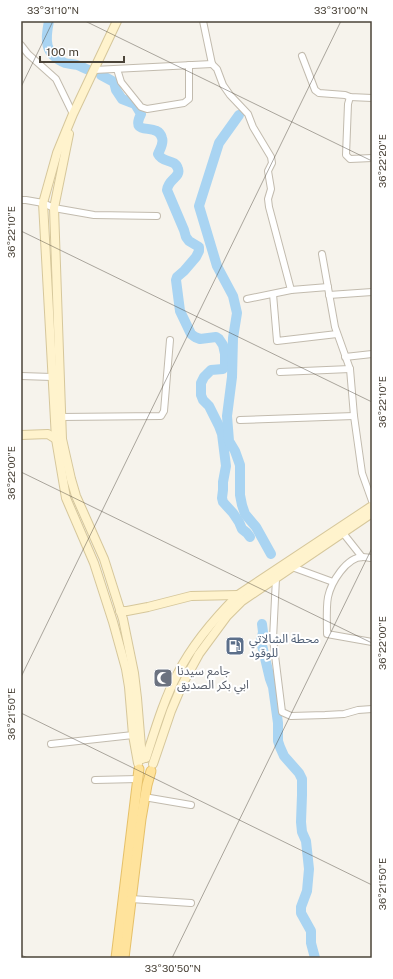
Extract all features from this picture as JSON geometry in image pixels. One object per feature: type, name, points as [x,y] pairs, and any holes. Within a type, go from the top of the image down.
[{"type":"main road","points":[[117,21],[73,114],[57,153],[43,203],[52,377],[66,498],[94,563],[113,622],[126,669],[130,694],[133,735],[141,762]]},
{"type":"main road","points":[[59,428],[61,418],[54,208],[73,114]]},
{"type":"main road","points":[[21,435],[48,434],[59,428]]},
{"type":"main road","points":[[48,434],[59,439],[76,496],[104,559],[123,619],[134,673],[137,698],[141,762],[142,773],[147,773],[152,767],[151,760],[141,762]]},
{"type":"main road","points":[[116,958],[141,762],[178,672],[222,610],[238,596],[372,506]]},
{"type":"main road","points":[[124,958],[144,797],[152,767],[171,711],[182,685],[199,654],[227,616],[242,601],[372,513]]},
{"type":"main road","points":[[120,610],[148,608],[191,596],[238,596]]},
{"type":"street","points":[[203,21],[212,64],[217,68],[223,85],[230,96],[248,114],[253,127],[271,157],[272,163],[268,171],[271,189],[268,199],[269,207],[291,290]]},
{"type":"street","points":[[21,45],[28,54],[56,79],[73,114]]},
{"type":"street","points":[[302,56],[315,90],[319,93],[372,98]]},
{"type":"street","points":[[94,70],[212,64]]},
{"type":"street","points":[[117,69],[121,82],[141,107],[147,109],[184,103],[189,99],[190,65]]},
{"type":"street","points":[[350,97],[348,104],[346,155],[350,159],[372,158]]},
{"type":"street","points":[[21,200],[43,203],[54,208],[94,215],[157,216]]},
{"type":"street","points":[[322,254],[335,327],[350,369],[354,416],[362,473],[372,501]]},
{"type":"street","points":[[247,299],[291,290],[328,287]]},
{"type":"street","points":[[329,295],[372,292]]},
{"type":"street","points":[[273,294],[277,341],[337,334]]},
{"type":"street","points":[[61,418],[161,416],[164,411],[170,340]]},
{"type":"street","points":[[345,357],[372,354]]},
{"type":"street","points":[[280,372],[350,369]]},
{"type":"street","points":[[21,376],[52,377]]},
{"type":"street","points":[[240,420],[354,416]]},
{"type":"street","points":[[343,533],[362,557]]},
{"type":"street","points":[[372,558],[357,558],[346,565],[333,582],[327,598],[327,634],[372,642]]},
{"type":"street","points":[[292,567],[333,582]]},
{"type":"street","points":[[276,578],[273,639],[282,712],[291,716],[325,715],[344,714],[358,710],[372,709]]},
{"type":"street","points":[[52,744],[133,735]]},
{"type":"street","points":[[95,780],[138,779]]},
{"type":"street","points":[[144,797],[192,804]]},
{"type":"street","points":[[131,900],[191,902]]},
{"type":"waterway","points":[[49,21],[47,40],[48,46],[53,55],[65,63],[77,65],[89,70]]},
{"type":"waterway","points":[[101,75],[114,82],[116,90],[122,99],[135,104],[141,114],[138,121],[141,128],[155,130],[159,133],[162,138],[162,146],[158,154],[163,159],[174,163],[178,169],[178,174],[170,183],[167,190],[186,237],[189,241],[199,247],[196,257],[177,277],[176,280],[180,311],[191,334],[200,339],[216,337],[223,345],[225,366],[223,369],[211,370],[204,377],[201,383],[201,395],[203,400],[209,406],[222,434],[226,466],[223,482],[223,502],[233,513],[242,529],[250,537]]},
{"type":"waterway","points":[[239,115],[219,143],[199,206],[217,266],[233,296],[237,313],[233,338],[232,377],[227,416],[229,441],[235,451],[240,465],[240,495],[242,505],[245,514],[256,527],[271,554]]},
{"type":"waterway","points":[[262,624],[263,632],[261,641],[273,687],[278,723],[278,741],[284,756],[299,773],[302,779],[301,822],[302,832],[306,841],[309,869],[307,891],[301,907],[301,913],[311,931],[311,943],[315,958]]},
{"type":"place","name":"محطة الشالاتي للوقود","points":[[235,646]]},
{"type":"place","name":"جامع سيدنا ابي بكر الصديق","points":[[163,678]]}]
